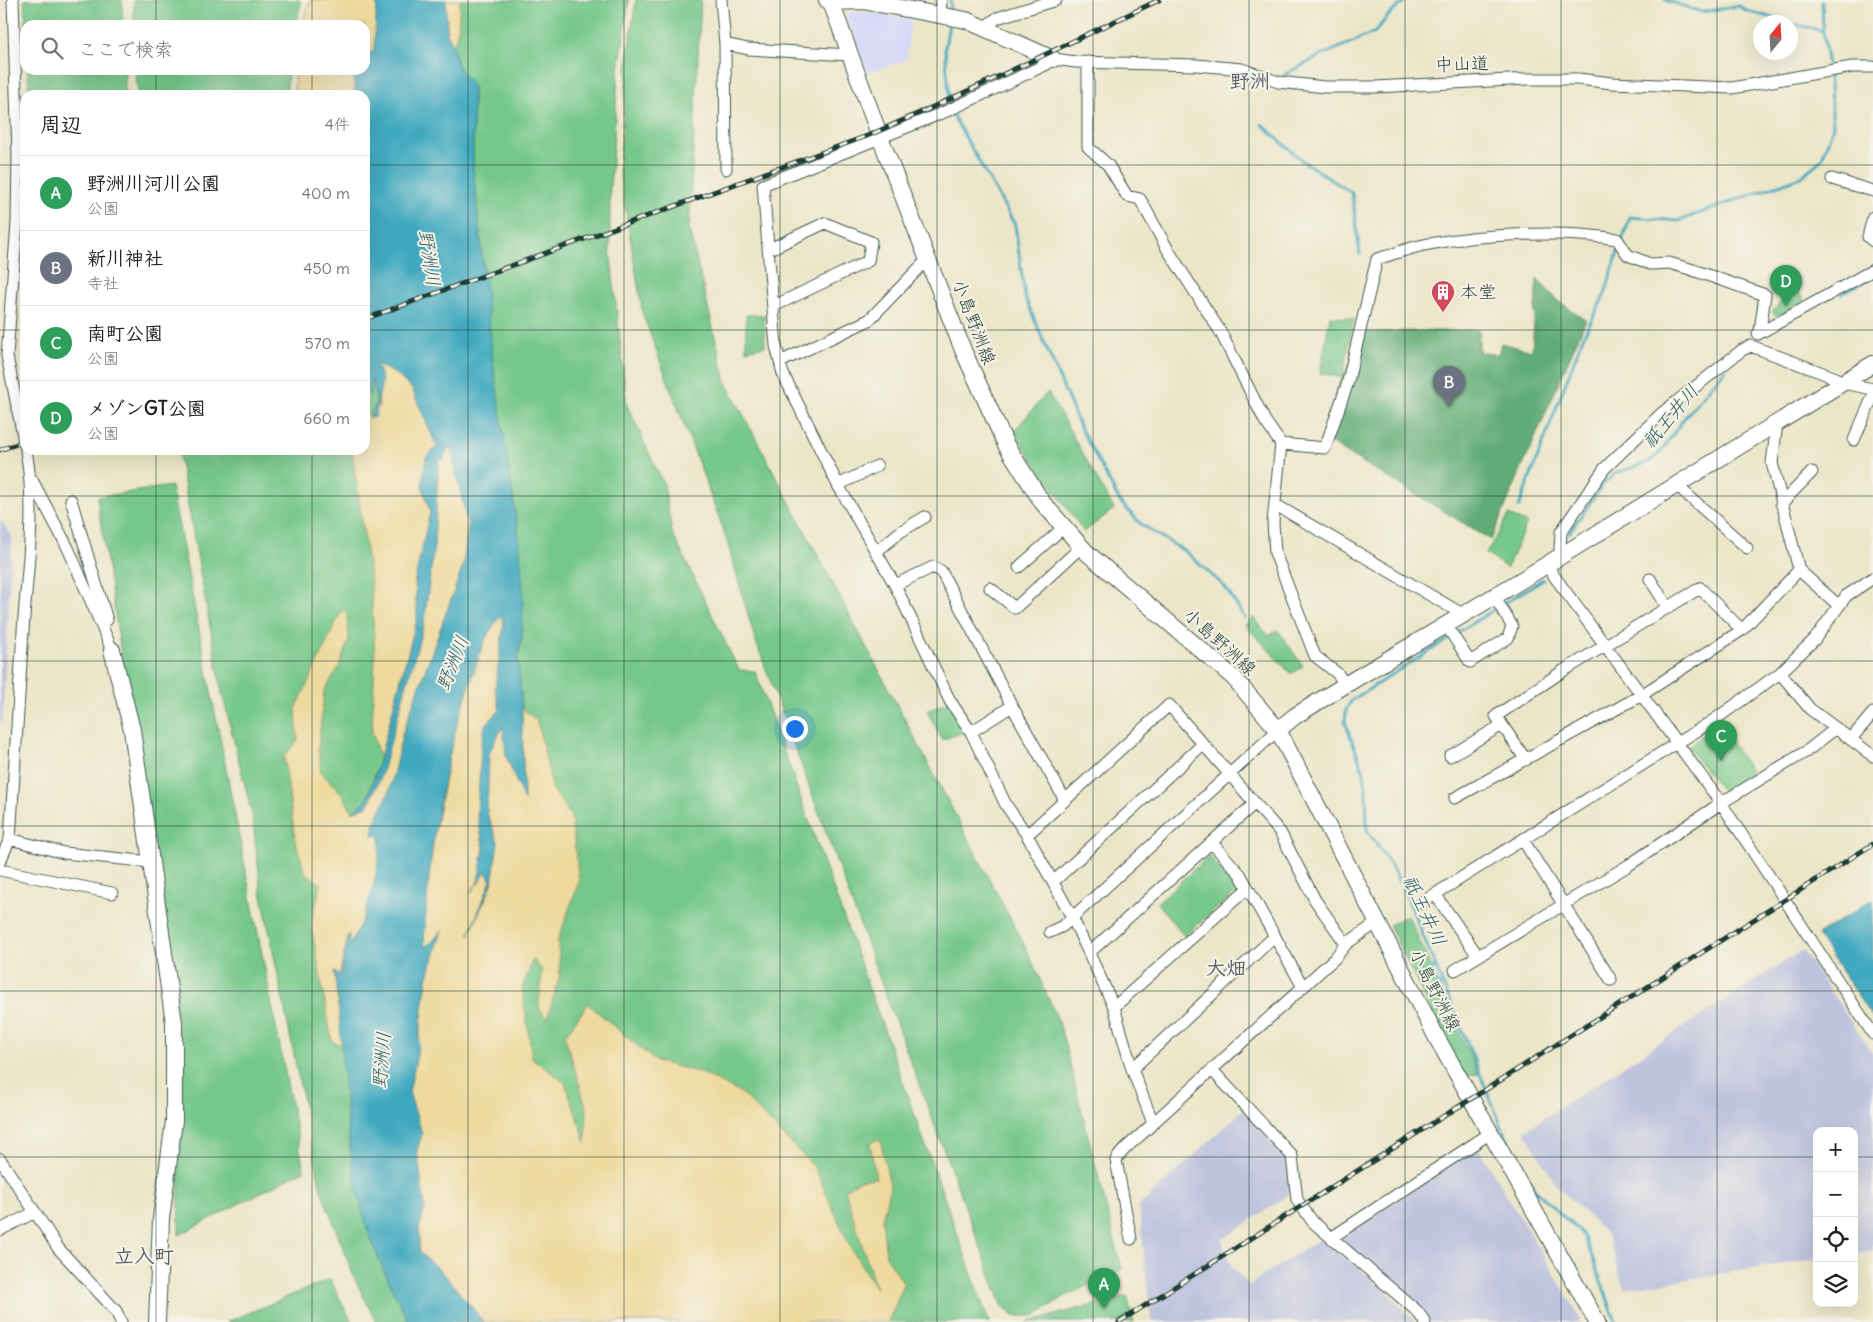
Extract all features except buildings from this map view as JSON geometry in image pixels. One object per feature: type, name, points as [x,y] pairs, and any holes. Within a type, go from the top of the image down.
[{"type":"street","points":[[13,0],[18,154],[17,213],[7,356],[20,421]]},
{"type":"street","points":[[721,0],[725,44],[726,169]]},
{"type":"street","points":[[985,27],[997,18],[1056,0]]},
{"type":"street","points":[[829,1],[862,1],[945,12],[985,27],[1020,46],[1053,59],[1047,64],[950,110],[763,185],[770,249],[776,346],[783,374],[838,485],[895,585],[950,701],[971,732],[1006,805],[1027,835],[1089,953],[1114,1007],[1132,1069],[1153,1123]]},
{"type":"street","name":"小島野洲線","points":[[829,1],[880,137],[980,390],[1006,445],[1042,502],[1081,547],[1234,678],[1278,730],[1488,1134],[1597,1322]]},
{"type":"street","points":[[725,44],[748,49],[850,55]]},
{"type":"street","name":"中山道","points":[[1053,59],[1088,62],[1196,64],[1242,69],[1278,82],[1335,87],[1376,87],[1528,79],[1578,79],[1612,83],[1732,88],[1852,67],[1873,67]]},
{"type":"street","points":[[1088,62],[1088,147],[1108,165],[1127,196],[1140,199],[1168,250],[1220,331],[1265,421],[1281,444],[1273,522],[1275,553],[1315,656],[1338,674],[1345,685]]},
{"type":"street","points":[[1832,179],[1873,191]]},
{"type":"street","points":[[1873,217],[1868,237],[1873,241]]},
{"type":"street","points":[[770,249],[824,223],[871,242],[868,261],[774,306]]},
{"type":"street","points":[[1281,444],[1325,448],[1347,385],[1377,260],[1428,244],[1523,235],[1565,234],[1617,239],[1628,255],[1650,264],[1669,263],[1765,296],[1760,331],[1752,346],[1742,350],[1662,412],[1604,469],[1561,532],[1560,548],[1562,555]]},
{"type":"street","points":[[780,362],[869,320],[923,264],[930,262]]},
{"type":"street","points":[[1760,331],[1873,270]]},
{"type":"street","points":[[1752,346],[1836,378],[1843,383],[1873,389]]},
{"type":"street","points":[[1050,932],[1064,926],[1295,716],[1345,685],[1451,632],[1464,615],[1498,603],[1546,565],[1873,364]]},
{"type":"street","points":[[1854,440],[1873,396]]},
{"type":"street","points":[[1777,423],[1772,463],[1799,570],[1838,604]]},
{"type":"street","points":[[0,861],[10,840],[6,816],[32,529],[30,476],[27,455]]},
{"type":"street","points":[[838,485],[877,466]]},
{"type":"street","points":[[1781,504],[1812,472]]},
{"type":"street","points":[[30,476],[68,548],[112,650],[132,730],[174,1022],[174,1121],[161,1219],[157,1322]]},
{"type":"street","points":[[1682,490],[1747,548]]},
{"type":"street","points":[[71,500],[104,613],[112,630]]},
{"type":"street","points":[[1276,505],[1464,615]]},
{"type":"street","points":[[876,552],[900,532],[925,517]]},
{"type":"street","points":[[1019,567],[1064,527]]},
{"type":"street","points":[[990,588],[1015,608],[1081,547]]},
{"type":"street","points":[[1546,565],[1640,696],[1721,803],[1873,1034]]},
{"type":"street","points":[[895,585],[933,567],[941,571],[1012,706],[1065,800]]},
{"type":"street","points":[[1455,798],[1640,696],[1742,630],[1799,570]]},
{"type":"street","points":[[1421,903],[1714,720],[1780,673],[1815,639],[1838,604],[1846,596],[1873,578]]},
{"type":"street","points":[[1650,579],[1668,608]]},
{"type":"street","points":[[1526,760],[1496,716],[1604,646],[1700,588],[1742,630]]},
{"type":"street","points":[[1451,632],[1470,662],[1508,638],[1512,626],[1498,603]]},
{"type":"street","points":[[1780,673],[1810,709],[1851,738],[1869,756],[1873,756]]},
{"type":"street","points":[[971,732],[1012,706]]},
{"type":"street","points":[[1027,835],[1168,706],[1280,832],[1316,900],[1346,944]]},
{"type":"street","points":[[1851,738],[1873,713]]},
{"type":"street","points":[[1450,756],[1502,725]]},
{"type":"street","points":[[1455,970],[1683,830],[1721,803],[1807,751],[1836,728]]},
{"type":"street","points":[[1053,882],[1203,744]]},
{"type":"street","points":[[1089,953],[1255,803]]},
{"type":"street","points":[[10,840],[64,853],[151,862]]},
{"type":"street","points":[[1524,840],[1610,980]]},
{"type":"street","points":[[1212,843],[1240,874],[1303,987]]},
{"type":"street","points":[[0,870],[112,893]]},
{"type":"street","points":[[1114,1007],[1248,888]]},
{"type":"street","points":[[1436,894],[1478,956]]},
{"type":"street","points":[[1132,1239],[1116,1160],[1121,1152],[1141,1136],[1335,958],[1346,944],[1378,922]]},
{"type":"street","points":[[1132,1069],[1274,936]]},
{"type":"street","points":[[1212,1070],[1292,1156],[1296,1200],[1313,1222],[1417,1312],[1425,1322]]},
{"type":"street","points":[[1331,1238],[1488,1134]]},
{"type":"street","points":[[0,1159],[58,1248],[116,1311],[121,1322]]},
{"type":"street","points":[[0,1230],[35,1212]]},
{"type":"shaded area","points":[[852,11],[911,19],[906,60],[868,73],[846,16]]},
{"type":"shaded area","points":[[0,519],[12,536],[2,724],[0,723]]},
{"type":"shaded area","points":[[1802,950],[1873,1054],[1873,1251],[1858,1253],[1858,1127],[1813,1127],[1813,1260],[1624,1289],[1607,1234],[1557,1186],[1524,1131]]},
{"type":"shaded area","points":[[1243,1110],[1287,1162],[1291,1193],[1222,1240],[1231,1266],[1249,1285],[1320,1239],[1385,1289],[1415,1322],[1151,1322],[1139,1206]]},
{"type":"shaded area","points":[[1477,1146],[1581,1321],[1428,1322],[1342,1243],[1342,1238]]},
{"type":"green space","points":[[24,0],[122,0],[123,20],[26,20]]},
{"type":"green space","points":[[134,0],[299,0],[301,3],[297,20],[134,20]]},
{"type":"green space","points":[[460,0],[629,0],[618,76],[610,189],[610,249],[627,405],[664,485],[672,533],[739,670],[755,671],[989,1322],[888,1322],[904,1284],[886,1256],[882,1219],[890,1186],[870,1143],[876,1178],[860,1180],[845,1190],[878,1292],[850,1247],[701,1073],[655,1061],[588,1004],[565,1036],[587,1110],[587,1145],[565,1083],[532,1058],[522,988],[533,958],[542,970],[539,1008],[560,974],[558,940],[579,881],[571,816],[553,790],[537,721],[522,708],[518,658],[522,637],[519,538],[494,370],[473,167],[473,87],[458,67],[453,45],[458,31]]},
{"type":"green space","points":[[636,0],[701,0],[689,229],[726,382],[1027,950],[1059,1022],[1122,1269],[1064,1297],[1034,1316],[1014,1316],[1002,1305],[755,639],[724,531],[643,315],[619,171],[629,47]]},
{"type":"green space","points":[[28,75],[125,75],[125,90],[29,90]]},
{"type":"green space","points":[[136,75],[288,75],[287,90],[138,90]]},
{"type":"green space","points":[[1537,279],[1559,301],[1586,320],[1491,540],[1327,441],[1336,390],[1366,332],[1479,330],[1479,352],[1498,355],[1501,343],[1532,351]]},
{"type":"green space","points":[[1795,287],[1804,300],[1777,317],[1772,312]]},
{"type":"green space","points":[[746,315],[764,315],[765,346],[746,350]]},
{"type":"green space","points":[[1330,316],[1354,319],[1342,378],[1320,373]]},
{"type":"green space","points":[[372,378],[377,402],[370,414]]},
{"type":"green space","points":[[1048,392],[1114,509],[1084,532],[1013,432]]},
{"type":"green space","points":[[179,455],[353,455],[371,584],[375,658],[372,732],[380,759],[366,801],[352,812],[343,795],[321,773],[318,748],[324,691],[339,667],[349,639],[346,610],[296,709],[298,741],[284,756],[295,839],[305,872],[321,884],[311,924],[332,1041],[343,1046],[348,1136],[355,1180],[366,1224],[375,1249],[409,1322],[376,1322],[354,1277],[321,1190],[261,891],[252,814],[222,693]]},
{"type":"green space","points":[[171,486],[304,1170],[179,1235],[178,1025],[97,497]]},
{"type":"green space","points":[[1509,515],[1527,523],[1507,568],[1486,554]]},
{"type":"green space","points":[[1253,617],[1269,636],[1278,630],[1303,666],[1291,674],[1245,625]]},
{"type":"green space","points":[[949,701],[964,732],[942,740],[927,711]]},
{"type":"green space","points":[[1719,724],[1754,776],[1725,794],[1687,747]]},
{"type":"green space","points":[[1209,856],[1239,890],[1184,936],[1157,903]]},
{"type":"green space","points":[[1408,915],[1478,1074],[1463,1077],[1389,925]]},
{"type":"green space","points":[[330,1279],[352,1322],[227,1322]]},
{"type":"green space","points":[[1127,1296],[1134,1322],[1028,1322]]},
{"type":"sand","points":[[310,0],[377,0],[374,51],[370,52],[370,20],[304,20]]},
{"type":"sand","points":[[446,0],[460,0],[458,31],[453,45],[447,33]]},
{"type":"sand","points":[[294,75],[353,75],[355,90],[295,90]]},
{"type":"sand","points":[[375,363],[396,374],[412,389],[437,447],[422,484],[430,512],[415,579],[417,619],[380,759],[372,732],[375,658],[371,584],[353,455],[370,455],[370,417],[379,408]]},
{"type":"sand","points":[[450,444],[468,526],[463,566],[403,732],[389,792],[375,822],[380,837],[381,853],[379,869],[370,901],[350,946],[348,935],[339,976],[334,972],[343,1046],[332,1041],[311,924],[321,884],[305,872],[295,839],[284,756],[298,741],[296,709],[339,616],[346,609],[349,639],[339,667],[324,691],[318,748],[321,773],[343,795],[352,812],[368,806],[380,779],[424,623],[439,458],[443,460]]},
{"type":"sand","points":[[501,615],[504,632],[496,689],[500,710],[485,725],[477,815],[484,848],[478,882],[479,884],[486,872],[491,881],[472,927],[492,884],[498,842],[487,813],[489,753],[504,725],[506,756],[524,799],[522,708],[537,721],[553,790],[571,816],[579,881],[558,940],[560,974],[547,1019],[539,1008],[542,970],[533,959],[522,988],[532,1058],[565,1083],[586,1143],[587,1110],[565,1036],[588,1004],[655,1061],[701,1073],[742,1094],[814,1167],[850,1247],[876,1289],[845,1190],[860,1180],[876,1178],[870,1143],[880,1139],[890,1186],[882,1219],[886,1256],[904,1284],[888,1322],[484,1322],[444,1274],[419,1252],[419,1230],[425,1208],[417,1150],[422,1134],[409,1092],[417,1054],[427,979],[442,931],[430,944],[423,947],[431,851],[454,733],[488,631]]},
{"type":"water","name":"野洲川","points":[[377,0],[446,0],[447,33],[453,45],[458,67],[473,87],[473,167],[494,370],[519,538],[523,593],[522,637],[518,658],[522,708],[524,801],[506,756],[503,726],[489,753],[487,813],[498,842],[492,884],[469,935],[491,881],[486,872],[471,892],[478,882],[484,848],[477,815],[481,746],[485,725],[500,710],[495,688],[504,622],[501,616],[489,632],[477,659],[450,751],[443,783],[429,881],[424,946],[430,944],[442,930],[427,979],[417,1054],[409,1092],[422,1134],[417,1150],[425,1208],[419,1230],[419,1252],[444,1274],[484,1322],[409,1322],[380,1262],[366,1224],[352,1162],[334,971],[340,976],[349,934],[350,945],[372,892],[378,865],[381,836],[373,835],[375,822],[389,792],[403,732],[463,566],[468,526],[450,445],[443,460],[439,458],[434,547],[424,623],[380,779],[367,806],[352,812],[366,801],[375,776],[417,619],[415,579],[430,512],[422,485],[426,457],[437,447],[412,389],[396,374],[376,364],[382,380],[375,417],[370,418],[377,402],[372,379],[370,396],[370,90],[355,90],[353,75],[370,75],[370,52],[374,51]]},
{"type":"water","points":[[1873,899],[1873,1019],[1817,935]]},
{"type":"waterway","points":[[950,12],[951,0]]},
{"type":"waterway","points":[[1284,75],[1318,57],[1375,32],[1389,15],[1406,0]]},
{"type":"waterway","points":[[1665,0],[1702,12],[1739,6],[1746,11],[1762,15]]},
{"type":"waterway","points":[[1822,2],[1823,31],[1828,68]]},
{"type":"waterway","points":[[949,23],[945,48],[950,106]]},
{"type":"waterway","points":[[1798,25],[1823,31]]},
{"type":"waterway","points":[[1622,241],[1630,217],[1678,221],[1801,177],[1822,159],[1833,126],[1829,74]]},
{"type":"waterway","points":[[951,112],[1015,225],[1025,297],[1080,427],[1120,502],[1142,525],[1186,552],[1224,586],[1245,618]]},
{"type":"waterway","points":[[1262,124],[1300,159],[1352,193],[1360,254]]},
{"type":"waterway","points":[[1519,507],[1583,337],[1605,294],[1619,249]]},
{"type":"waterway","name":"祇王井川","points":[[1841,294],[1873,277]]},
{"type":"waterway","name":"祇王井川","points":[[1569,533],[1605,482],[1616,473],[1649,462],[1660,453],[1685,417],[1725,370]]},
{"type":"waterway","name":"祇王井川","points":[[1455,634],[1543,579]]},
{"type":"waterway","name":"祇王井川","points":[[1450,638],[1352,700],[1346,710],[1345,722],[1364,772],[1367,830],[1392,867],[1405,892],[1503,1130],[1524,1173],[1535,1190],[1582,1234],[1616,1322]]},
{"type":"waterway","points":[[1435,965],[1432,971],[1437,983],[1443,986]]},
{"type":"railway","points":[[370,317],[867,136],[977,87],[1159,0]]},
{"type":"railway","points":[[0,450],[20,443]]},
{"type":"railway","points":[[1119,1322],[1873,844]]},
{"type":"place","name":"メゾンGT公園","points":[[1786,306]]},
{"type":"place","name":"本堂","points":[[1443,313]]},
{"type":"place","name":"新川神社","points":[[1449,407]]},
{"type":"place","name":"南町公園","points":[[1721,761]]},
{"type":"place","name":"野洲川河川公園","points":[[1104,1309]]},
{"type":"district","name":"野洲","points":[[1250,81]]},
{"type":"district","name":"大畑","points":[[1226,968]]},
{"type":"district","name":"立入町","points":[[144,1256]]}]
